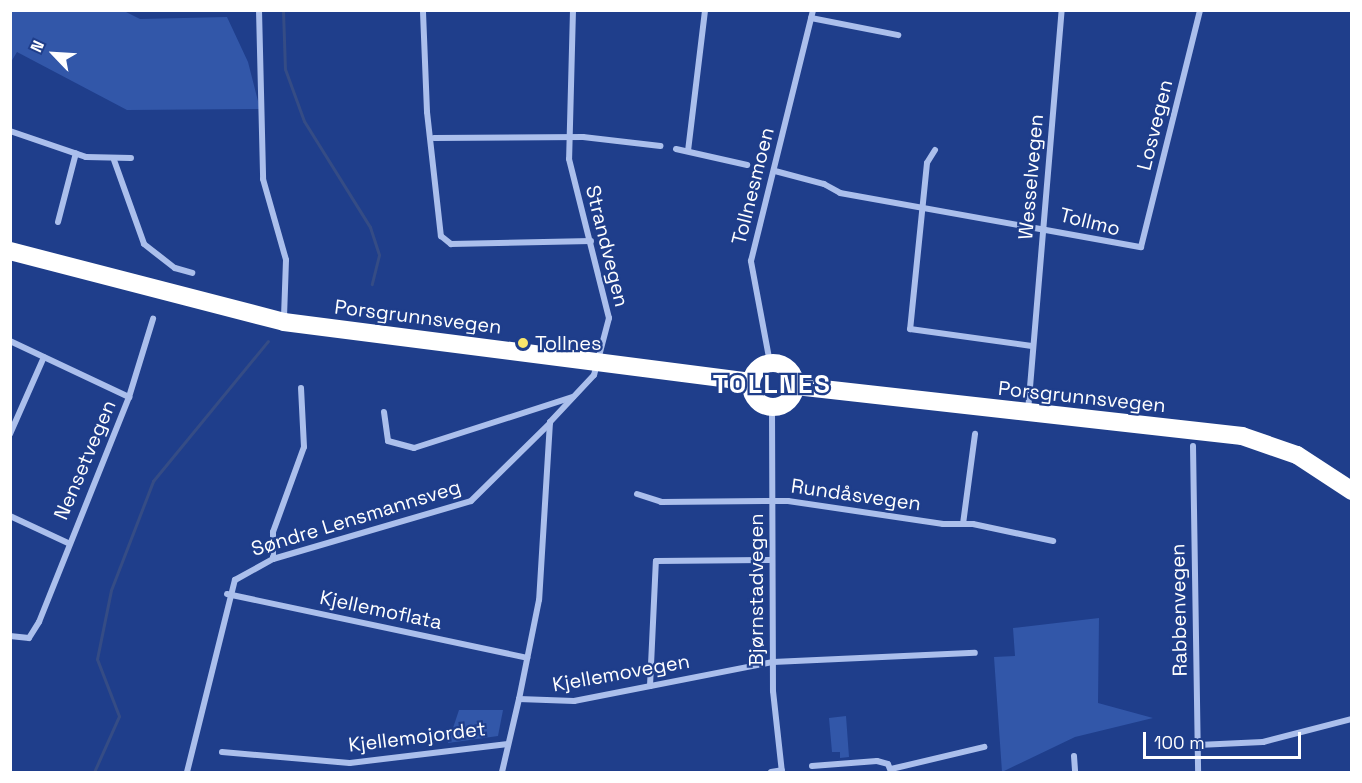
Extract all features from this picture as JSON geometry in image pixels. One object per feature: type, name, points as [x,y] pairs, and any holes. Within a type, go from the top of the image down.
[{"type":"highway","name":"Porsgrunnsvegen","points":[[10,237],[85,270]]},
{"type":"highway","name":"Porsgrunnsvegen","points":[[10,251],[284,322],[751,382]]},
{"type":"highway","points":[[770,363],[788,368],[796,386],[791,399],[772,407],[756,399],[751,382],[760,367],[770,363]]},
{"type":"highway","name":"Porsgrunnsvegen","points":[[796,386],[1027,415],[1242,436],[1297,455],[1352,491]]},
{"type":"street","points":[[259,10],[263,180],[286,260],[284,322]]},
{"type":"street","name":"Strandvegen","points":[[573,10],[567,137],[609,318],[599,363]]},
{"type":"street","points":[[688,151],[705,10]]},
{"type":"street","name":"Tollnesmoen","points":[[770,363],[750,271],[813,10]]},
{"type":"street","name":"Wesselvegen","points":[[1027,415],[1062,10]]},
{"type":"street","name":"Losvegen","points":[[1141,247],[1200,10]]},
{"type":"street","points":[[423,12],[427,112],[434,138],[438,226],[445,241],[591,241]]},
{"type":"street","points":[[812,18],[898,35]]},
{"type":"street","points":[[10,131],[76,153],[114,160],[131,158]]},
{"type":"street","points":[[434,138],[488,140],[567,137],[660,146]]},
{"type":"street","points":[[676,149],[747,165]]},
{"type":"street","points":[[935,150],[927,163],[926,207],[910,329],[1032,346]]},
{"type":"street","points":[[58,222],[76,153]]},
{"type":"street","points":[[114,160],[144,244],[175,268],[192,273]]},
{"type":"street","name":"Tollmo","points":[[775,171],[824,183],[840,194],[1043,227],[1141,247]]},
{"type":"street","name":"Nensetvegen","points":[[10,516],[68,543],[129,397],[153,318]]},
{"type":"street","points":[[10,341],[129,397]]},
{"type":"street","points":[[10,434],[44,357]]},
{"type":"street","points":[[550,423],[599,363]]},
{"type":"street","points":[[273,559],[273,532],[304,447],[301,388]]},
{"type":"street","points":[[384,412],[388,441],[414,448],[574,396]]},
{"type":"street","name":"Bjørnstadvegen","points":[[772,407],[772,663],[782,771]]},
{"type":"street","name":"Søndre Lensmannsveg","points":[[187,772],[227,594],[244,571],[273,559],[471,501],[550,423]]},
{"type":"street","name":"Kjellemovegen","points":[[550,423],[539,600],[519,699],[562,702],[772,663],[975,653]]},
{"type":"street","points":[[963,524],[975,434]]},
{"type":"street","name":"Rabbenvegen","points":[[1193,446],[1198,772]]},
{"type":"street","name":"Rundåsvegen","points":[[637,494],[661,502],[772,501],[963,524],[1053,541]]},
{"type":"street","points":[[10,636],[29,638],[39,622],[68,543]]},
{"type":"street","points":[[650,686],[656,561],[772,560]]},
{"type":"street","name":"Kjellemoflata","points":[[227,594],[527,658]]},
{"type":"street","name":"Kjellemojordet","points":[[502,772],[519,699]]},
{"type":"street","points":[[1198,745],[1263,742],[1352,719]]},
{"type":"street","name":"Kjellemojordet","points":[[222,752],[350,763],[508,744]]},
{"type":"street","points":[[812,766],[877,761],[891,771],[984,747]]},
{"type":"street","points":[[1074,756],[1075,772]]},
{"type":"street","points":[[771,772],[782,771]]},
{"type":"shaded area","points":[[11,11],[124,11],[140,19],[227,17],[248,62],[260,109],[127,110],[17,52],[11,62]]},
{"type":"shaded area","points":[[1099,618],[1098,703],[1153,718],[1075,737],[1002,772],[994,657],[1015,656],[1013,628]]},
{"type":"shaded area","points":[[459,710],[503,710],[498,736],[448,743]]},
{"type":"shaded area","points":[[846,716],[849,757],[840,758],[840,752],[832,752],[829,718]]},
{"type":"waterway","points":[[283,10],[285,69],[304,121],[370,227],[379,255],[372,284]]},
{"type":"waterway","points":[[94,772],[119,716],[97,659],[111,590],[153,481],[268,341]]},
{"type":"place","name":"Tollnes","points":[[523,343]]},
{"type":"district","name":"TOLLNES","points":[[772,385]]}]
